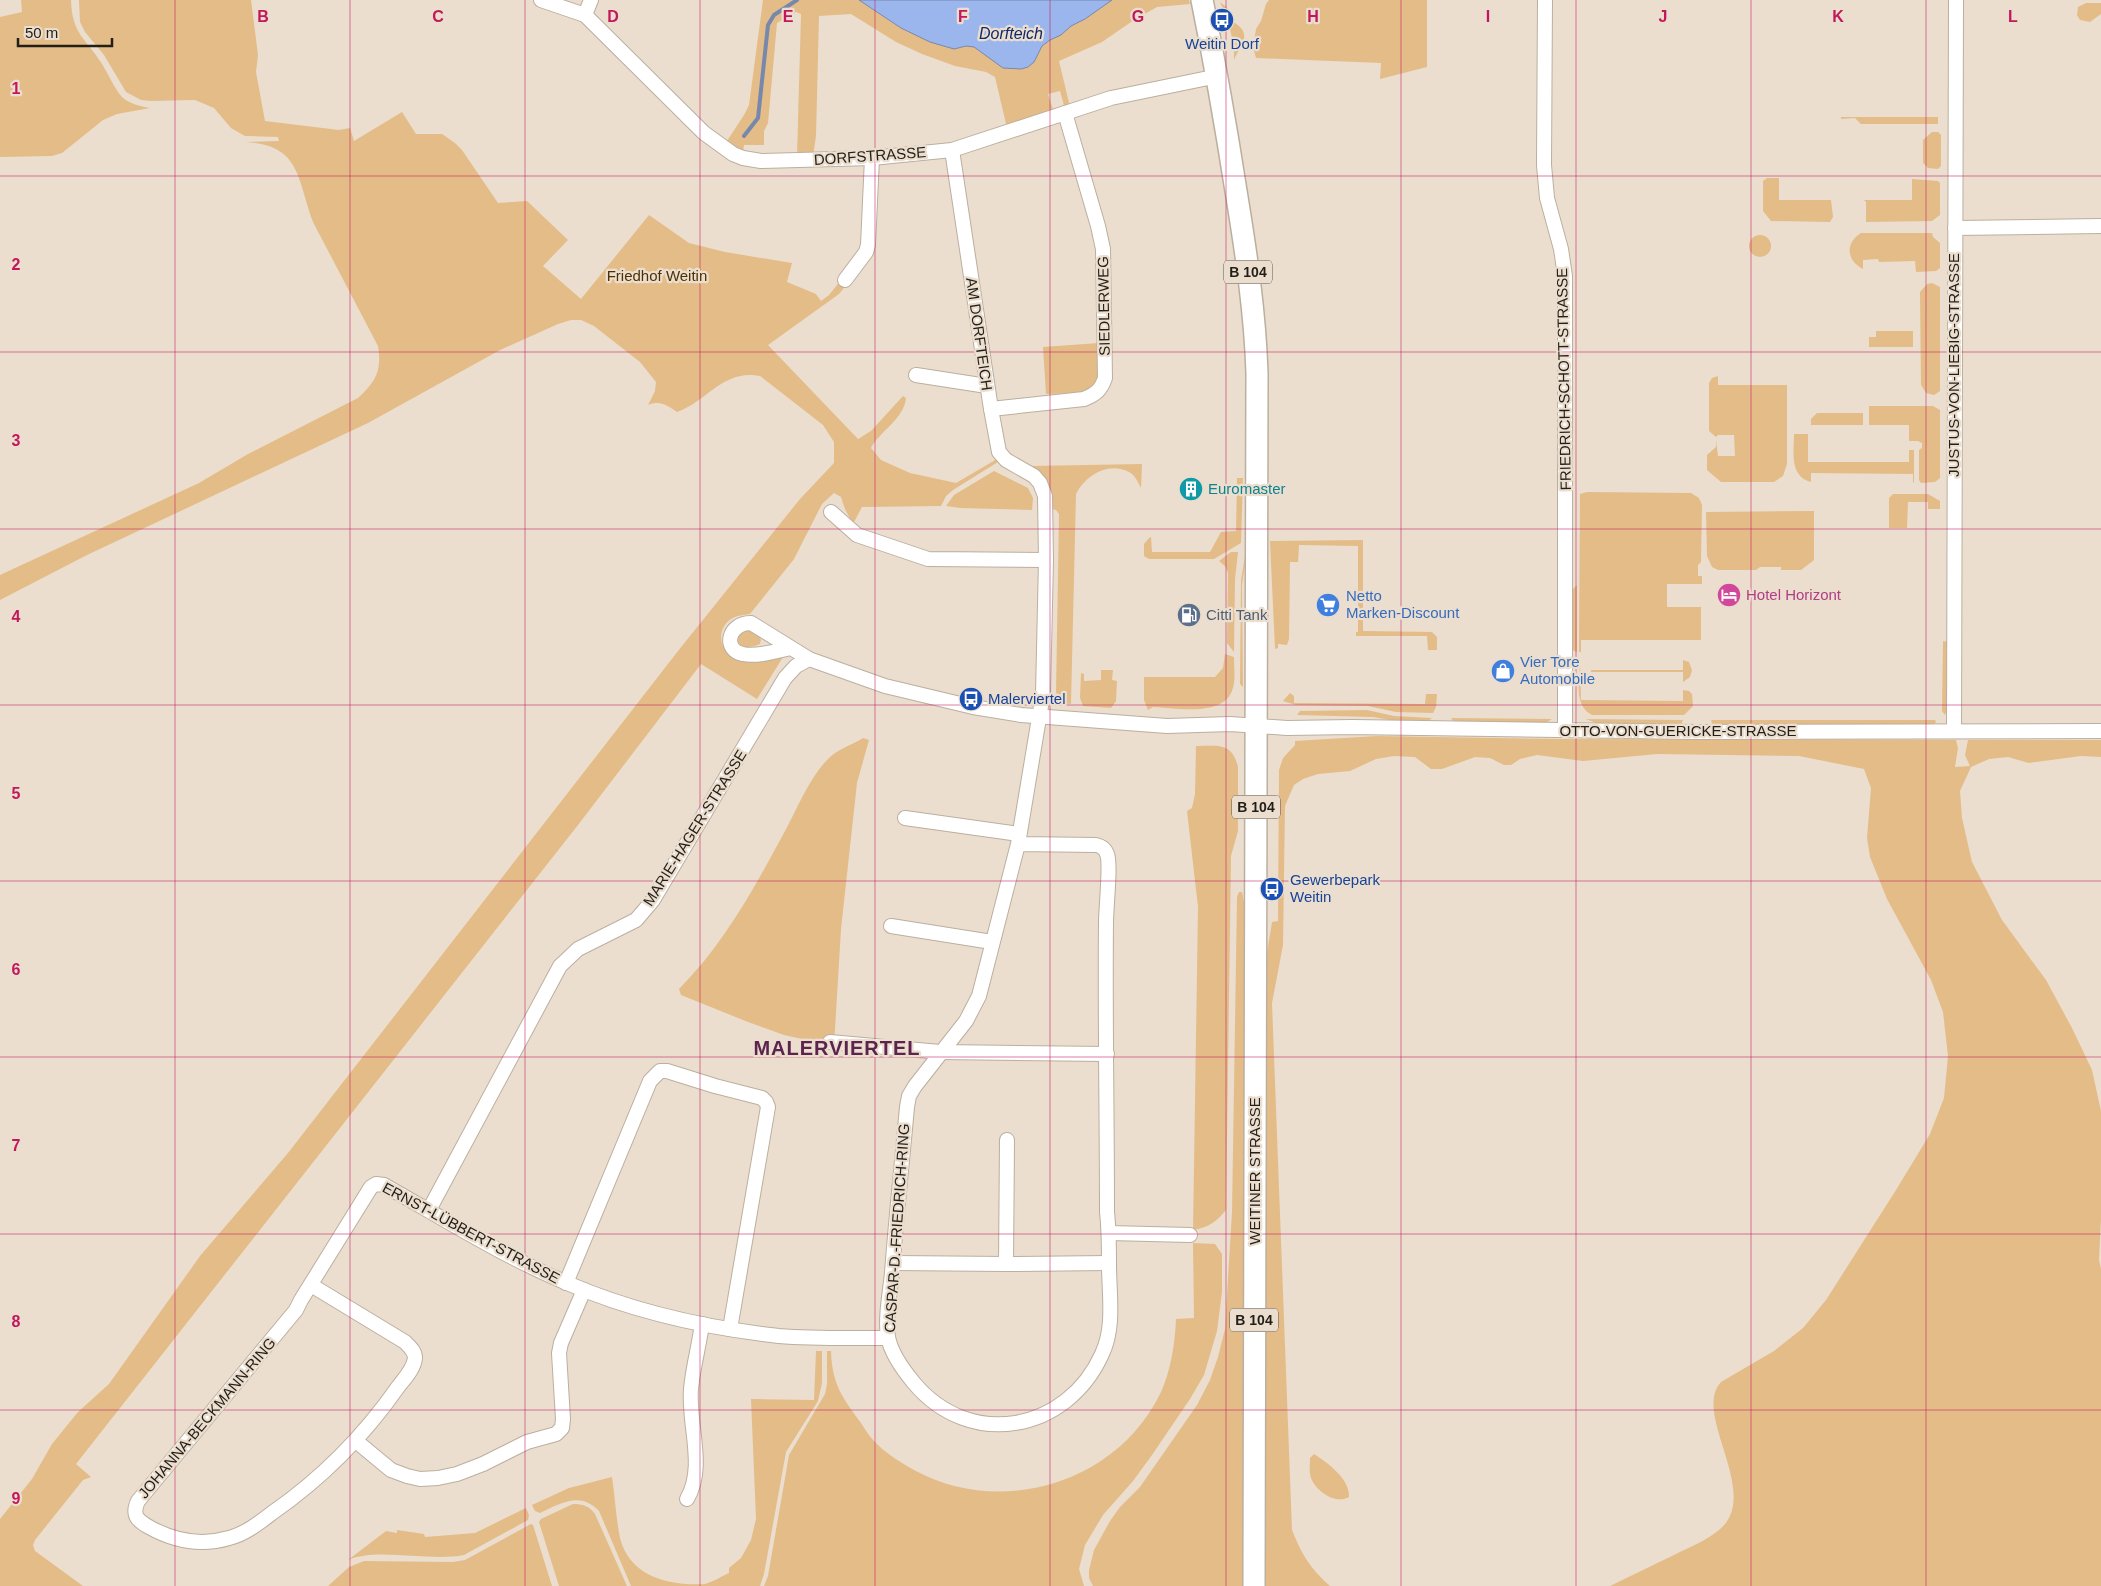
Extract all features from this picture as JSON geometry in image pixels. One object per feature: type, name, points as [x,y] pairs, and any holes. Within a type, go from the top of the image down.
[{"type":"main road","name":"B 104","points":[[1202,0],[1218,76],[1256,327],[1258,373],[1256,726]]},
{"type":"main road","name":"WEITINER STRASSE","points":[[1254,1586],[1256,726]]},
{"type":"street","points":[[541,0],[585,15],[591,0]]},
{"type":"street","name":"FRIEDRICH-SCHOTT-STRASSE","points":[[1545,0],[1544,165],[1547,198],[1553,226],[1561,249],[1565,276],[1565,730]]},
{"type":"street","name":"JUSTUS-VON-LIEBIG-STRASSE","points":[[1954,730],[1956,0]]},
{"type":"street","name":"DORFSTRASSE","points":[[585,15],[704,132],[733,154],[743,158],[761,160],[872,158],[952,150],[1111,98],[1218,76]]},
{"type":"street","name":"SIEDLERWEG","points":[[990,408],[1084,399],[1095,394],[1101,388],[1105,378],[1103,249],[1065,113]]},
{"type":"street","name":"AM DORFTEICH","points":[[952,150],[990,408],[999,452],[1002,457],[1034,476],[1040,483],[1045,496]]},
{"type":"street","points":[[846,280],[866,252],[868,244],[872,158]]},
{"type":"street","points":[[1955,228],[2101,226]]},
{"type":"street","points":[[916,375],[987,386]]},
{"type":"street","name":"CASPAR-D.-FRIEDRICH-RING","points":[[1019,839],[1096,844],[1106,852],[1109,862],[1106,920],[1109,1330],[1103,1352],[1093,1373],[1079,1391],[1063,1405],[1044,1415],[1024,1422],[1003,1425],[981,1423],[959,1417],[937,1405],[906,1374],[888,1338],[892,1263],[909,1096],[973,1010],[1019,839],[1043,694],[1046,560],[1045,496]]},
{"type":"street","points":[[831,512],[857,535],[928,559],[1046,560]]},
{"type":"street","name":"OTTO-VON-GUERICKE-STRASSE","points":[[791,648],[809,659],[885,686],[937,700],[1040,716],[1167,726],[1230,724],[1286,728],[1352,727],[1696,732],[2101,731]]},
{"type":"street","name":"MARIE-HAGER-STRASSE","points":[[429,1210],[560,966],[578,949],[636,920],[653,900],[785,678],[796,666],[809,659]]},
{"type":"street","points":[[905,818],[1019,839]]},
{"type":"street","points":[[891,926],[992,942]]},
{"type":"street","points":[[830,1042],[940,1052],[1107,1054]]},
{"type":"street","points":[[566,1283],[650,1081],[660,1071],[667,1071],[762,1098],[768,1107],[730,1329]]},
{"type":"street","points":[[1006,1264],[1008,1140]]},
{"type":"street","name":"ERNST-LÜBBERT-STRASSE","points":[[376,1184],[384,1185],[489,1246],[566,1283],[663,1316],[730,1329],[780,1336],[888,1338]]},
{"type":"street","name":"JOHANNA-BECKMANN-RING","points":[[311,1285],[405,1342],[413,1349],[415,1357],[412,1367],[384,1407],[356,1441],[324,1472],[293,1498],[247,1531],[231,1538],[210,1542],[184,1541],[159,1533],[141,1523],[135,1517],[134,1510],[138,1501],[296,1310],[311,1285],[371,1187],[376,1184]]},
{"type":"street","points":[[1109,1233],[1190,1235]]},
{"type":"street","points":[[892,1263],[1109,1263]]},
{"type":"street","points":[[356,1441],[392,1470],[420,1479],[457,1474],[483,1464],[527,1442],[556,1434],[562,1428],[563,1419],[559,1353],[584,1290]]},
{"type":"street","points":[[687,1499],[692,1490],[695,1475],[691,1390],[702,1324]]},
{"type":"green space","points":[[21,0],[71,0],[77,29],[102,64],[119,93],[132,103],[150,108],[117,114],[103,120],[62,153],[52,156],[0,157],[0,17],[22,12]]},
{"type":"green space","name":"Friedhof Weitin","points":[[79,0],[251,0],[258,55],[256,72],[265,121],[339,130],[350,128],[354,141],[402,112],[416,134],[442,134],[462,150],[498,203],[527,201],[568,240],[543,266],[581,299],[649,215],[689,243],[725,252],[792,263],[787,282],[816,294],[821,301],[829,295],[841,280],[847,284],[839,294],[768,345],[858,439],[871,431],[903,396],[906,398],[901,412],[871,448],[881,460],[910,473],[956,483],[997,459],[998,462],[953,490],[946,496],[941,506],[862,507],[853,524],[841,497],[834,493],[822,504],[794,559],[750,614],[731,619],[725,624],[722,631],[722,645],[730,656],[737,660],[753,662],[783,657],[757,699],[701,664],[578,825],[76,1464],[91,1477],[83,1480],[33,1545],[35,1551],[83,1586],[0,1586],[0,1519],[32,1479],[52,1444],[78,1412],[109,1384],[200,1256],[288,1153],[678,651],[800,499],[834,463],[834,442],[823,425],[760,376],[747,375],[726,381],[698,401],[677,412],[663,404],[648,405],[655,391],[656,382],[640,362],[594,326],[581,320],[571,320],[500,350],[368,423],[87,555],[0,600],[0,575],[199,483],[248,454],[358,398],[373,381],[379,362],[378,346],[314,224],[295,168],[288,158],[278,150],[246,142],[279,141],[278,137],[245,136],[231,128],[214,108],[195,100],[141,100],[126,92],[104,55],[85,32],[80,22]]},
{"type":"green space","points":[[763,0],[1189,0],[1190,4],[1157,7],[1102,42],[1059,61],[1070,107],[1065,109],[1060,91],[1048,94],[1054,113],[1007,128],[995,77],[986,72],[955,66],[922,54],[896,42],[851,14],[819,16],[816,136],[813,156],[797,156],[801,14],[796,12],[777,23],[768,123],[764,131],[764,145],[744,145],[743,152],[725,144],[749,105]]},
{"type":"green space","points":[[1269,0],[1427,0],[1427,67],[1380,79],[1381,63],[1256,58],[1253,47],[1256,29]]},
{"type":"green space","points":[[1220,2],[1229,10],[1232,21],[1243,30],[1244,39],[1234,60],[1230,30]]},
{"type":"green space","points":[[2086,3],[2101,3],[2101,14],[2090,22],[2080,20],[2077,15],[2078,7]]},
{"type":"green space","points":[[1841,117],[1938,117],[1938,124],[1861,124],[1855,118],[1841,119]]},
{"type":"green space","points":[[1932,132],[1938,132],[1941,135],[1941,166],[1938,169],[1928,168],[1923,163],[1923,140]]},
{"type":"green space","points":[[1767,178],[1779,178],[1779,200],[1831,200],[1833,217],[1830,222],[1771,221],[1763,211],[1763,181]]},
{"type":"green space","points":[[1912,179],[1938,181],[1940,183],[1940,215],[1932,221],[1866,222],[1866,202],[1864,200],[1912,200]]},
{"type":"green space","points":[[1861,233],[1932,233],[1933,237],[1940,243],[1940,268],[1936,271],[1916,272],[1915,261],[1879,262],[1878,259],[1863,260],[1863,269],[1853,261],[1850,251],[1852,242]]},
{"type":"green space","points":[[1760,235],[1768,238],[1771,246],[1768,254],[1760,257],[1752,254],[1749,246],[1752,238]]},
{"type":"green space","points":[[1932,283],[1940,287],[1940,391],[1934,395],[1926,393],[1921,385],[1920,292],[1927,284]]},
{"type":"green space","points":[[1876,331],[1913,331],[1913,347],[1869,347],[1869,337],[1876,337]]},
{"type":"green space","points":[[1099,343],[1100,380],[1088,393],[1046,394],[1043,347]]},
{"type":"green space","points":[[1718,376],[1718,385],[1787,385],[1787,464],[1783,476],[1774,482],[1721,482],[1707,470],[1707,455],[1716,447],[1716,440],[1718,456],[1735,456],[1734,435],[1718,435],[1716,437],[1709,431],[1709,383],[1712,378]]},
{"type":"green space","points":[[1869,406],[1933,406],[1940,410],[1940,478],[1935,482],[1921,483],[1919,480],[1919,450],[1922,448],[1922,443],[1909,441],[1909,425],[1869,425]]},
{"type":"green space","points":[[1817,413],[1863,413],[1863,425],[1811,425],[1811,419]]},
{"type":"green space","points":[[1794,434],[1808,434],[1808,462],[1909,462],[1909,450],[1914,450],[1914,482],[1913,474],[1811,473],[1811,482],[1799,475],[1796,469],[1794,462]]},
{"type":"green space","points":[[1142,464],[1141,488],[1131,473],[1113,468],[1105,469],[1091,476],[1076,494],[1071,704],[1061,703],[1056,692],[1059,514],[1056,510],[1051,509],[1031,466]]},
{"type":"green space","points":[[994,471],[1028,488],[1033,498],[1032,510],[946,506],[954,495]]},
{"type":"green space","points":[[1237,478],[1243,478],[1241,543],[1214,559],[1149,559],[1144,556],[1144,544],[1151,537],[1152,552],[1210,552],[1221,532],[1236,531]]},
{"type":"green space","points":[[1587,492],[1691,493],[1699,498],[1702,505],[1701,562],[1698,565],[1698,576],[1702,576],[1702,584],[1667,584],[1667,607],[1701,607],[1701,640],[1581,640],[1581,652],[1579,652],[1580,494]]},
{"type":"green space","points":[[1893,494],[1928,494],[1940,501],[1940,509],[1928,509],[1928,502],[1908,502],[1907,528],[1889,528],[1889,498]]},
{"type":"green space","points":[[1814,511],[1814,560],[1801,570],[1781,570],[1781,567],[1760,567],[1756,570],[1718,570],[1712,567],[1707,556],[1706,512]]},
{"type":"green space","points":[[1363,540],[1363,631],[1432,632],[1437,637],[1437,650],[1428,650],[1427,636],[1356,636],[1356,632],[1358,632],[1358,546],[1299,545],[1298,562],[1290,562],[1289,639],[1287,645],[1278,644],[1278,648],[1275,649],[1270,541]]},
{"type":"green space","points":[[1246,550],[1242,585],[1243,687],[1240,684],[1241,580]]},
{"type":"green space","points":[[1231,552],[1238,552],[1235,579],[1234,652],[1227,643],[1228,573],[1225,566],[1219,561]]},
{"type":"green space","points":[[1577,585],[1577,652],[1572,650],[1572,590]]},
{"type":"green space","points":[[743,630],[756,634],[761,640],[760,644],[749,647],[740,645],[737,638]]},
{"type":"green space","points":[[1943,641],[1949,642],[1947,711],[1945,715],[1942,711]]},
{"type":"green space","points":[[1225,654],[1234,657],[1234,683],[1227,699],[1219,705],[1197,709],[1153,707],[1148,710],[1144,700],[1144,677],[1215,677],[1223,668]]},
{"type":"green space","points":[[1683,660],[1689,662],[1692,670],[1690,677],[1683,682],[1683,672],[1591,672],[1591,670],[1683,670]]},
{"type":"green space","points":[[1580,663],[1581,700],[1683,701],[1683,690],[1689,691],[1692,694],[1693,706],[1684,715],[1592,715],[1586,711],[1580,699]]},
{"type":"green space","points":[[1101,670],[1113,670],[1112,680],[1117,681],[1116,701],[1111,708],[1083,706],[1080,698],[1081,673],[1084,674],[1084,681],[1101,680]]},
{"type":"green space","points":[[1290,693],[1294,696],[1294,703],[1425,704],[1426,694],[1437,694],[1436,707],[1433,713],[1396,712],[1368,706],[1296,705],[1283,701]]},
{"type":"green space","points":[[1367,710],[1394,716],[1432,718],[1427,722],[1396,721],[1373,717],[1297,715],[1300,711]]},
{"type":"green space","points":[[1451,718],[1552,719],[1542,725],[1455,724]]},
{"type":"green space","points":[[1586,719],[1683,720],[1681,725],[1601,725]]},
{"type":"green space","points":[[1711,720],[1935,720],[1936,722],[1933,725],[1927,726],[1713,725]]},
{"type":"green space","points":[[1377,736],[1562,739],[1956,740],[1958,748],[1955,767],[1970,766],[1965,755],[1968,740],[2101,740],[2101,757],[2081,756],[2029,763],[2008,757],[1989,759],[1971,767],[1960,791],[1962,818],[1972,862],[2002,920],[2046,980],[2072,1028],[2092,1070],[2101,1111],[2099,1260],[2101,1269],[2101,1586],[1610,1586],[1709,1537],[1719,1530],[1730,1515],[1734,1496],[1731,1476],[1714,1414],[1714,1396],[1721,1382],[1774,1351],[1803,1328],[1826,1300],[1930,1134],[1944,1098],[1948,1056],[1943,1012],[1931,980],[1887,899],[1870,857],[1867,838],[1871,788],[1864,769],[1799,756],[1657,754],[1583,761],[1537,755],[1520,759],[1511,765],[1504,765],[1490,758],[1475,757],[1442,769],[1431,769],[1415,757],[1394,756],[1376,759],[1350,771],[1318,774],[1303,779],[1294,785],[1285,806],[1283,945],[1272,1003],[1292,1530],[1307,1561],[1330,1586],[1262,1586],[1263,977],[1272,922],[1278,921],[1279,770],[1283,758],[1295,745],[1295,741]]},
{"type":"green space","points":[[863,738],[869,740],[857,783],[841,929],[834,1046],[784,1035],[681,995],[679,989],[710,953],[738,914],[816,773],[834,754]]},
{"type":"green space","points":[[1196,746],[1223,747],[1232,753],[1235,759],[1238,767],[1238,831],[1231,856],[1226,1210],[1212,1223],[1203,1228],[1193,1230],[1198,907],[1187,811],[1192,808],[1195,794]]},
{"type":"green space","points":[[1239,892],[1242,892],[1248,922],[1247,1586],[1093,1586],[1089,1578],[1089,1570],[1094,1550],[1110,1521],[1120,1507],[1140,1487],[1197,1405],[1210,1380],[1225,1329],[1232,1212],[1237,897]]},
{"type":"green space","points":[[1193,1243],[1215,1244],[1222,1254],[1222,1292],[1217,1331],[1204,1375],[1152,1455],[1133,1481],[1103,1515],[1085,1545],[1079,1569],[1084,1586],[764,1586],[768,1576],[789,1455],[825,1394],[827,1384],[827,1351],[831,1351],[833,1373],[839,1390],[869,1435],[893,1457],[914,1470],[948,1484],[983,1491],[1019,1490],[1054,1483],[1087,1469],[1116,1449],[1142,1423],[1161,1392],[1172,1356],[1176,1319],[1194,1318]]},
{"type":"green space","points":[[816,1351],[822,1351],[822,1383],[818,1401],[786,1452],[764,1574],[760,1586],[631,1586],[599,1511],[592,1505],[578,1500],[563,1503],[540,1513],[535,1511],[532,1505],[569,1488],[612,1477],[620,1538],[632,1562],[653,1576],[665,1581],[678,1583],[705,1584],[729,1573],[729,1568],[741,1558],[751,1540],[756,1519],[751,1399],[814,1400]]},
{"type":"green space","points":[[1314,1454],[1342,1478],[1346,1484],[1349,1497],[1344,1499],[1332,1498],[1317,1488],[1313,1483],[1310,1473],[1310,1458]]},
{"type":"green space","points":[[573,1504],[586,1506],[595,1514],[627,1586],[559,1586],[539,1522],[541,1519]]},
{"type":"green space","points":[[526,1508],[529,1515],[528,1520],[464,1555],[435,1557],[373,1555],[360,1556],[348,1560],[386,1531],[397,1533],[397,1530],[424,1534],[425,1537],[475,1533]]},
{"type":"green space","points":[[531,1524],[533,1525],[552,1586],[328,1586],[349,1567],[364,1561],[453,1562],[465,1560]]},
{"type":"water","name":"Dorfteich","points":[[859,0],[1112,0],[1042,46],[1034,62],[1028,67],[1021,69],[1003,68],[974,47],[966,46],[954,49],[930,42],[901,28]]},
{"type":"waterway","points":[[744,136],[758,118],[768,25],[774,15],[797,0]]},
{"type":"place","name":"Weitin Dorf","points":[[1222,20]]},
{"type":"place","name":"Euromaster","points":[[1191,489]]},
{"type":"place","name":"Hotel Horizont","points":[[1729,595]]},
{"type":"place","name":"Netto Marken-Discount","points":[[1328,605]]},
{"type":"place","name":"Citti Tank","points":[[1189,615]]},
{"type":"place","name":"Vier Tore Automobile","points":[[1503,671]]},
{"type":"place","name":"Malerviertel","points":[[971,699]]},
{"type":"place","name":"Gewerbepark Weitin","points":[[1272,889]]},
{"type":"district","name":"MALERVIERTEL","points":[[837,1048]]}]
